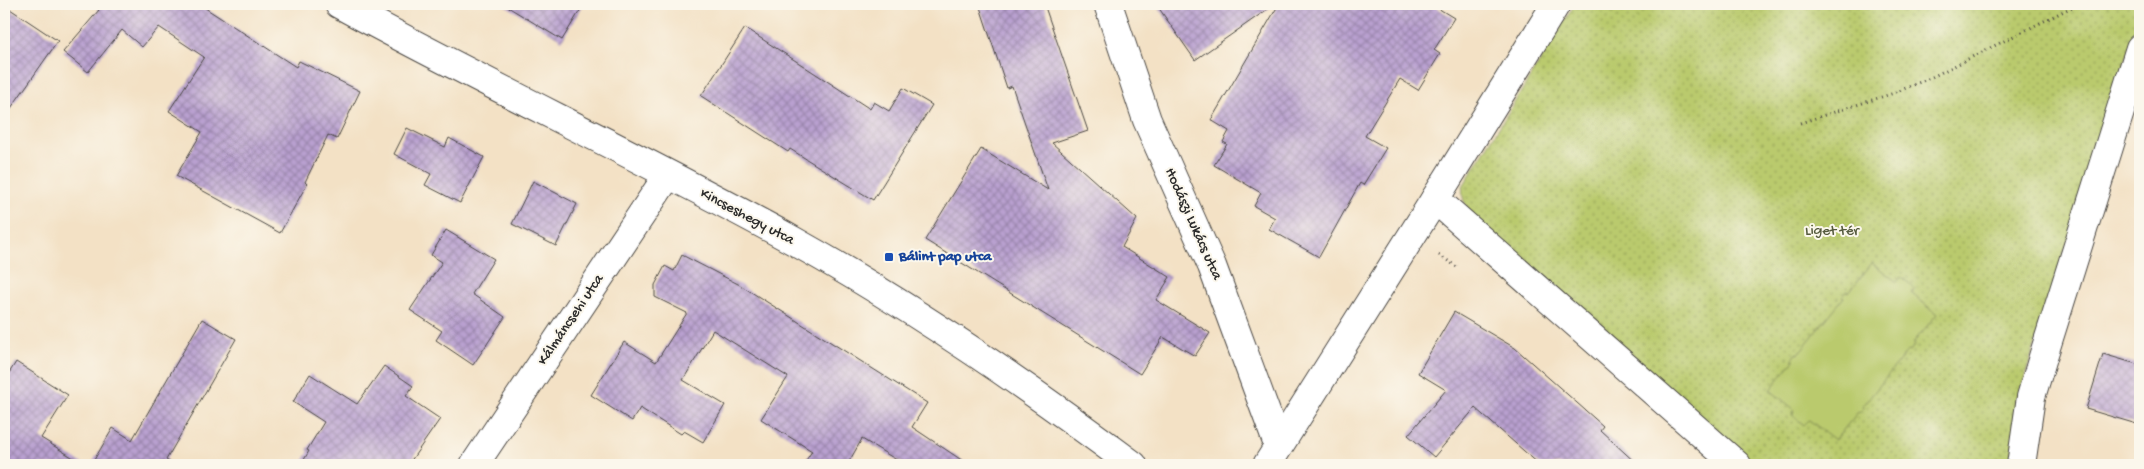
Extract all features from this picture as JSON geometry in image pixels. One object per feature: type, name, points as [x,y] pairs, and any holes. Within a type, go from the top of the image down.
[{"type":"street","name":"Kincseshegy utca","points":[[339,4],[794,242],[916,314],[1024,387],[1133,465]]},
{"type":"street","name":"Hodászi Lukács utca","points":[[1108,4],[1147,120],[1212,266],[1273,455]]},
{"type":"street","points":[[1273,455],[1556,4]]},
{"type":"street","points":[[2020,465],[2031,397],[2042,357],[2140,48]]},
{"type":"street","name":"Kálmáncsehi utca","points":[[474,465],[668,175]]},
{"type":"street","points":[[1434,200],[1737,465]]},
{"type":"path","points":[[1800,123],[1894,93],[1930,78],[2078,4]]},
{"type":"green space","name":"Liget tér","points":[[1575,4],[2140,4],[2140,15],[2023,383],[2010,465],[1754,465],[1499,243],[1474,218],[1465,202],[1463,186]]},
{"type":"green space","points":[[1872,263],[1897,282],[1901,277],[1915,288],[1911,293],[1937,314],[1913,343],[1915,344],[1910,351],[1908,350],[1863,406],[1864,408],[1858,412],[1835,440],[1809,420],[1804,425],[1792,415],[1795,410],[1770,390],[1794,360],[1792,359],[1796,353],[1798,354],[1844,297],[1842,296],[1847,291],[1849,292]]},
{"type":"building","points":[[92,4],[199,4],[296,67],[299,61],[360,91],[337,139],[328,135],[305,182],[307,184],[280,233],[176,176],[202,132],[169,111],[204,57],[159,27],[142,47],[122,30],[88,72],[63,52],[99,10]]},
{"type":"building","points":[[503,4],[584,4],[562,40]]},
{"type":"building","points":[[979,4],[1044,4],[1088,131],[1052,143],[1137,219],[1122,247],[1170,277],[1156,300],[1210,333],[1195,356],[1163,337],[1140,374],[925,240],[981,149],[1048,190],[1012,86],[1007,88]]},
{"type":"building","points":[[1156,4],[1275,4],[1195,60]]},
{"type":"building","points":[[1279,4],[1431,4],[1454,18],[1434,50],[1440,54],[1418,90],[1400,79],[1365,136],[1386,148],[1363,185],[1360,183],[1319,257],[1269,229],[1275,218],[1254,206],[1261,193],[1214,165],[1227,144],[1223,142],[1229,131],[1211,120]]},
{"type":"building","points":[[4,5],[58,41],[4,118]]},
{"type":"building","points":[[745,28],[870,109],[874,102],[889,111],[903,88],[932,105],[873,200],[790,149],[788,152],[701,96]]},
{"type":"building","points":[[407,128],[445,147],[449,138],[484,157],[460,203],[425,185],[431,174],[394,154]]},
{"type":"building","points":[[533,181],[577,204],[556,246],[512,224]]},
{"type":"building","points":[[446,230],[494,259],[472,294],[505,317],[473,365],[436,340],[442,331],[410,310],[442,262],[431,255]]},
{"type":"building","points":[[682,255],[740,285],[927,403],[912,427],[969,465],[905,465],[862,439],[847,465],[803,465],[812,451],[761,419],[788,377],[713,330],[683,380],[725,405],[703,442],[684,431],[681,434],[640,408],[632,421],[591,395],[624,342],[656,362],[687,313],[655,297],[655,285],[665,266],[674,271]]},
{"type":"building","points":[[1454,312],[1515,348],[1603,426],[1600,430],[1638,465],[1540,465],[1475,408],[1434,457],[1408,435],[1446,390],[1418,373]]},
{"type":"building","points":[[202,319],[236,339],[166,460],[175,465],[91,465],[113,428],[132,440]]},
{"type":"building","points":[[2103,354],[2140,365],[2140,425],[2086,409]]},
{"type":"building","points":[[16,362],[68,395],[41,438],[85,465],[4,465],[4,381]]},
{"type":"building","points":[[384,366],[413,386],[406,396],[440,419],[408,465],[301,465],[309,451],[307,450],[324,422],[293,402],[310,374],[357,404]]},
{"type":"place","name":"Bálint pap utca","points":[[889,257]]}]
